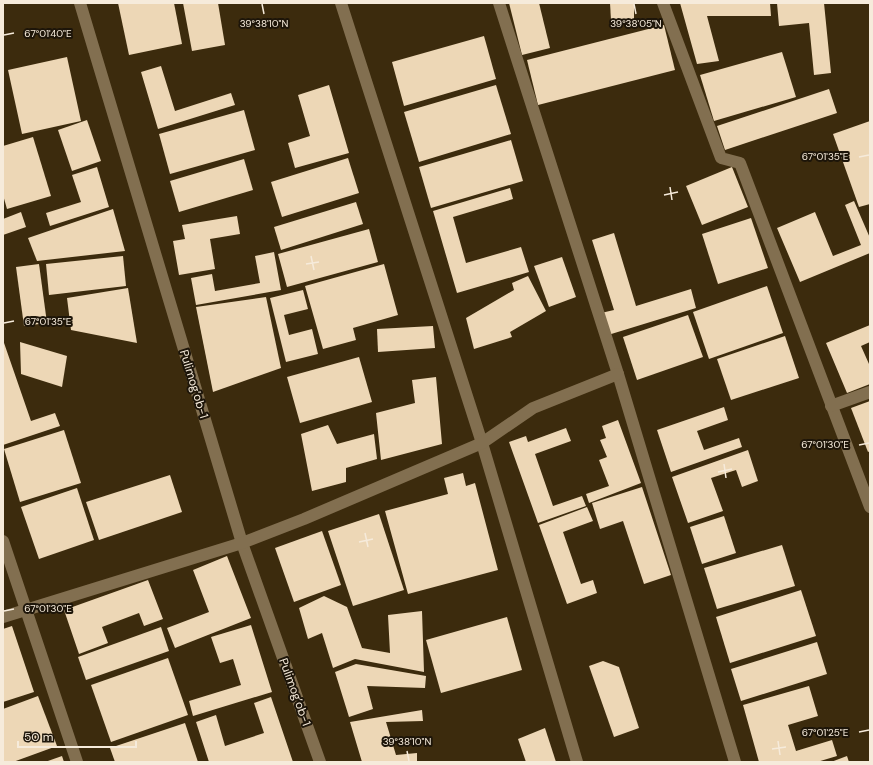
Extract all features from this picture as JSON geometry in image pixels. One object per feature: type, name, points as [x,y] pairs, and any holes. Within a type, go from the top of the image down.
[{"type":"street","name":"Pulimog’ob-1","points":[[80,3],[242,543],[320,762]]},
{"type":"street","points":[[341,3],[482,443],[576,762]]},
{"type":"street","points":[[499,3],[618,374],[735,762]]},
{"type":"street","points":[[663,3],[721,158],[740,163],[870,507]]},
{"type":"street","points":[[3,617],[242,543],[304,519],[482,443],[533,408],[618,374]]},
{"type":"street","points":[[831,406],[870,392]]},
{"type":"street","points":[[3,541],[77,762]]},
{"type":"building","points":[[118,3],[174,3],[182,44],[129,55]]},
{"type":"building","points":[[183,3],[218,3],[225,45],[192,51]]},
{"type":"building","points":[[509,3],[539,3],[550,48],[522,55]]},
{"type":"building","points":[[610,3],[634,3],[634,19],[611,20]]},
{"type":"building","points":[[680,3],[770,3],[771,16],[707,16],[719,61],[697,64]]},
{"type":"building","points":[[777,3],[824,3],[831,73],[814,75],[809,23],[779,26]]},
{"type":"building","points":[[664,25],[675,70],[538,105],[527,60]]},
{"type":"building","points":[[484,36],[496,79],[404,106],[392,62]]},
{"type":"building","points":[[782,52],[796,97],[714,121],[700,75]]},
{"type":"building","points":[[67,57],[81,121],[22,134],[8,70]]},
{"type":"building","points":[[161,66],[175,111],[231,93],[235,105],[158,129],[141,72]]},
{"type":"building","points":[[329,85],[349,153],[295,168],[288,143],[310,136],[298,95]]},
{"type":"building","points":[[496,85],[511,134],[419,162],[404,112]]},
{"type":"building","points":[[829,89],[837,113],[725,150],[717,126]]},
{"type":"building","points":[[244,110],[255,150],[170,174],[159,134]]},
{"type":"building","points":[[87,120],[101,161],[72,171],[58,130]]},
{"type":"building","points":[[870,121],[870,204],[859,207],[833,134]]},
{"type":"building","points":[[33,137],[51,196],[7,209],[3,195],[3,146]]},
{"type":"building","points":[[511,140],[523,181],[431,208],[419,167]]},
{"type":"building","points":[[348,158],[359,193],[282,217],[271,182]]},
{"type":"building","points":[[244,159],[253,190],[179,212],[170,181]]},
{"type":"building","points":[[97,167],[109,207],[50,226],[46,213],[81,202],[72,175]]},
{"type":"building","points":[[732,167],[748,207],[702,225],[686,186]]},
{"type":"building","points":[[510,188],[513,199],[453,217],[466,263],[521,247],[529,272],[457,293],[433,211]]},
{"type":"building","points":[[854,201],[870,238],[870,253],[800,282],[777,228],[815,212],[833,256],[861,245],[845,205]]},
{"type":"building","points":[[356,202],[363,224],[281,250],[274,227]]},
{"type":"building","points":[[113,209],[125,251],[37,261],[28,238]]},
{"type":"building","points":[[21,212],[26,227],[3,235],[3,219]]},
{"type":"building","points":[[237,216],[240,234],[210,239],[215,269],[179,275],[173,241],[185,239],[182,225]]},
{"type":"building","points":[[751,218],[768,268],[718,284],[702,234]]},
{"type":"building","points":[[369,229],[378,262],[287,287],[278,254]]},
{"type":"building","points":[[614,233],[636,306],[691,289],[696,308],[608,335],[601,313],[614,310],[592,240]]},
{"type":"building","points":[[274,252],[281,290],[196,305],[191,278],[212,274],[215,291],[260,283],[255,256]]},
{"type":"building","points":[[123,256],[126,286],[49,295],[46,264]]},
{"type":"building","points":[[562,257],[576,297],[549,307],[534,266]]},
{"type":"building","points":[[39,264],[47,323],[24,326],[16,267]]},
{"type":"building","points":[[384,264],[398,315],[353,328],[356,340],[323,349],[305,286]]},
{"type":"building","points":[[528,276],[546,311],[510,332],[512,337],[474,349],[466,318],[514,290],[512,283]]},
{"type":"building","points":[[767,286],[783,333],[709,359],[693,312]]},
{"type":"building","points":[[128,288],[137,343],[71,330],[67,298]]},
{"type":"building","points":[[303,290],[308,309],[284,315],[289,335],[312,329],[318,354],[286,362],[270,298]]},
{"type":"building","points":[[266,297],[281,368],[213,392],[196,307]]},
{"type":"building","points":[[688,315],[703,357],[637,380],[623,337]]},
{"type":"building","points":[[870,325],[870,342],[861,346],[870,364],[870,384],[847,393],[826,343]]},
{"type":"building","points":[[433,326],[435,348],[378,352],[377,329]]},
{"type":"building","points":[[785,336],[799,378],[731,400],[717,359]]},
{"type":"building","points":[[3,340],[31,421],[55,413],[60,426],[3,445]]},
{"type":"building","points":[[20,342],[67,356],[62,387],[21,374]]},
{"type":"building","points":[[359,357],[372,402],[300,423],[287,377]]},
{"type":"building","points":[[436,377],[442,444],[381,460],[376,413],[415,403],[412,380]]},
{"type":"building","points":[[870,401],[870,451],[868,452],[851,408]]},
{"type":"building","points":[[724,407],[728,420],[697,431],[704,450],[739,438],[742,447],[671,472],[657,430]]},
{"type":"building","points":[[618,420],[641,483],[589,503],[586,494],[609,486],[599,460],[607,457],[600,440],[606,438],[602,426]]},
{"type":"building","points":[[328,425],[337,444],[374,434],[377,459],[346,468],[346,482],[312,491],[301,434]]},
{"type":"building","points":[[566,428],[571,441],[535,454],[553,506],[582,496],[586,506],[538,523],[509,442],[526,436],[528,442]]},
{"type":"building","points":[[64,430],[81,483],[20,502],[4,449]]},
{"type":"building","points":[[748,450],[758,481],[742,487],[736,470],[711,478],[723,511],[688,523],[672,477]]},
{"type":"building","points":[[463,473],[466,486],[475,483],[498,570],[408,594],[385,511],[448,494],[444,478]]},
{"type":"building","points":[[170,475],[182,512],[99,540],[86,502]]},
{"type":"building","points":[[642,487],[671,575],[644,584],[623,521],[600,529],[592,503]]},
{"type":"building","points":[[77,488],[94,540],[39,559],[21,507]]},
{"type":"building","points":[[587,507],[593,521],[563,532],[581,584],[593,580],[597,593],[567,604],[539,525]]},
{"type":"building","points":[[379,514],[404,590],[353,606],[328,531]]},
{"type":"building","points":[[724,516],[736,553],[702,564],[690,527]]},
{"type":"building","points":[[322,531],[341,585],[294,602],[275,548]]},
{"type":"building","points":[[782,545],[795,586],[717,609],[704,568]]},
{"type":"building","points":[[227,556],[251,618],[175,648],[167,628],[209,612],[193,570]]},
{"type":"building","points":[[148,580],[163,619],[144,626],[139,613],[102,627],[108,643],[79,654],[64,610]]},
{"type":"building","points":[[801,590],[816,636],[730,663],[716,617]]},
{"type":"building","points":[[324,596],[347,607],[362,648],[390,653],[388,615],[422,611],[424,672],[355,659],[333,668],[322,633],[308,639],[299,608]]},
{"type":"building","points":[[507,617],[522,670],[441,693],[426,640]]},
{"type":"building","points":[[251,625],[272,692],[193,716],[189,701],[241,685],[233,659],[220,663],[211,637]]},
{"type":"building","points":[[12,626],[34,692],[3,702],[3,629]]},
{"type":"building","points":[[161,627],[169,651],[86,680],[78,657]]},
{"type":"building","points":[[817,642],[827,674],[741,701],[731,669]]},
{"type":"building","points":[[168,658],[188,715],[111,742],[91,685]]},
{"type":"building","points":[[603,661],[619,667],[639,728],[614,737],[589,666]]},
{"type":"building","points":[[356,664],[426,676],[425,688],[367,686],[373,709],[349,717],[335,672]]},
{"type":"building","points":[[809,686],[818,716],[788,725],[796,751],[832,740],[837,756],[817,762],[759,762],[743,705]]},
{"type":"building","points":[[38,696],[57,746],[13,762],[3,762],[3,709]]},
{"type":"building","points":[[271,697],[293,762],[209,762],[196,722],[216,715],[225,746],[264,733],[254,703]]},
{"type":"building","points":[[422,710],[423,721],[386,722],[396,755],[417,753],[417,762],[362,762],[350,722]]},
{"type":"building","points":[[185,723],[198,762],[115,762],[110,748]]},
{"type":"building","points":[[545,728],[556,762],[526,762],[518,739]]},
{"type":"building","points":[[62,756],[64,762],[45,762]]},
{"type":"building","points":[[847,756],[849,762],[831,762]]}]
